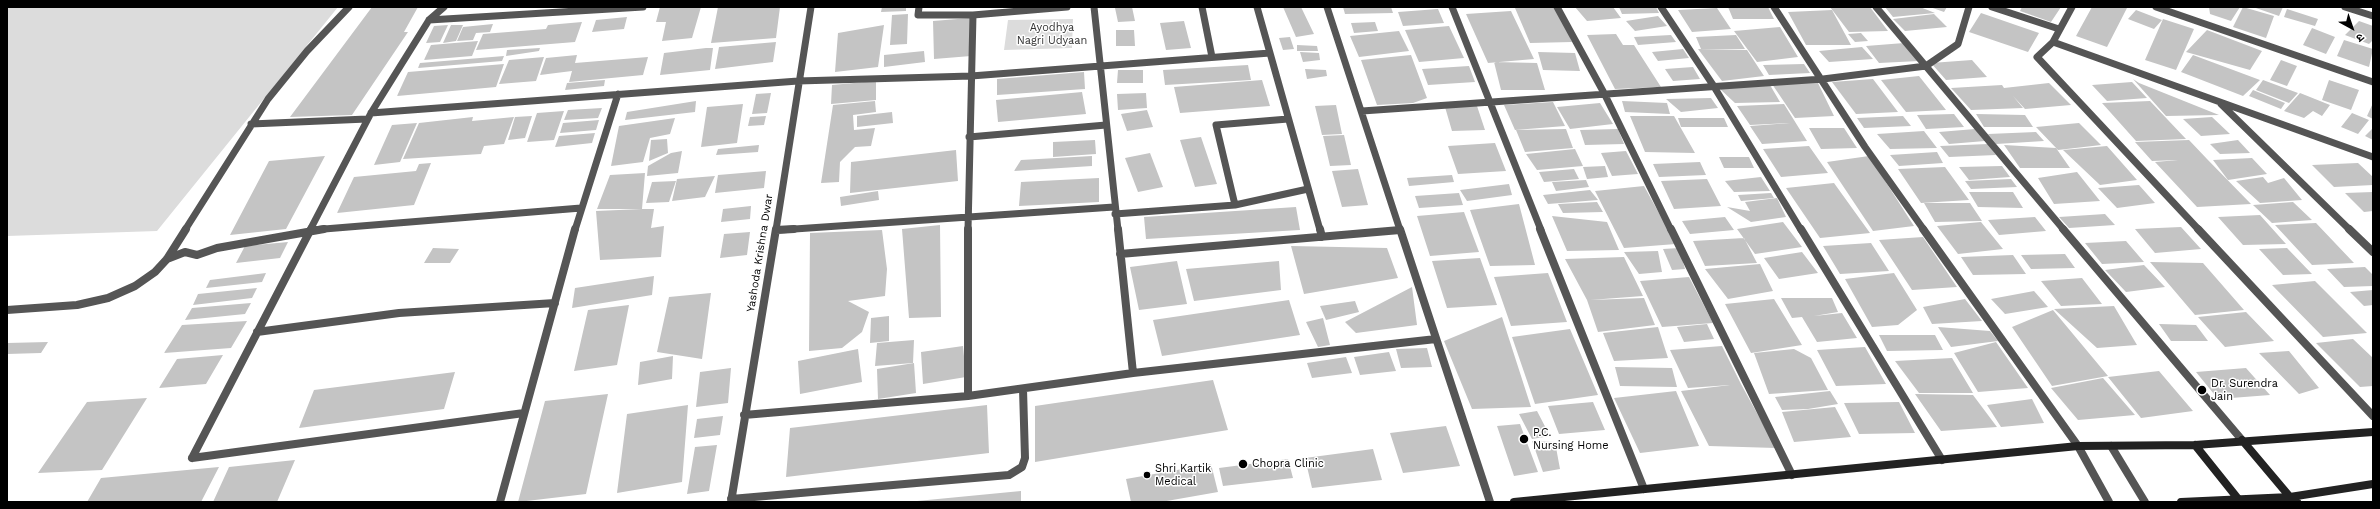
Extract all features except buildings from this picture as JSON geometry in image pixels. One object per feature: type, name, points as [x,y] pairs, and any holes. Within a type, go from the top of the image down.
[{"type":"main road","points":[[1514,502],[2078,446],[2194,446],[2242,440],[2373,432]]},
{"type":"main road","points":[[2242,440],[2293,499]]},
{"type":"main road","points":[[2194,446],[2238,500]]},
{"type":"main road","points":[[2181,502],[2293,499],[2373,484]]},
{"type":"street","points":[[7,310],[77,305],[108,298],[135,286],[155,272],[167,259],[268,99],[307,51],[349,7]]},
{"type":"street","points":[[444,7],[429,20],[369,116],[192,458],[524,413]]},
{"type":"street","points":[[429,20],[643,7]]},
{"type":"street","name":"Yashoda Krishna Dwar","points":[[731,500],[811,7]]},
{"type":"street","points":[[919,7],[918,15],[973,15],[1067,7]]},
{"type":"street","points":[[1094,7],[1133,372]]},
{"type":"street","points":[[1202,7],[1212,57]]},
{"type":"street","points":[[1257,7],[1322,236]]},
{"type":"street","points":[[1328,7],[1490,502]]},
{"type":"street","points":[[1452,7],[1491,101],[1644,489]]},
{"type":"street","points":[[1557,7],[1604,93],[1792,475]]},
{"type":"street","points":[[1661,7],[1713,85],[1942,460]]},
{"type":"street","points":[[1774,7],[1823,79],[1865,147],[2078,446],[2109,502]]},
{"type":"street","points":[[1876,7],[2242,440]]},
{"type":"street","points":[[1362,111],[1713,85],[1823,79],[1926,66],[1958,44],[1969,7]]},
{"type":"street","points":[[1992,7],[2059,29]]},
{"type":"street","points":[[2072,7],[2053,42],[2037,57],[2373,416]]},
{"type":"street","points":[[2156,7],[2373,82]]},
{"type":"street","points":[[2180,15],[2183,7]]},
{"type":"street","points":[[2345,7],[2373,16]]},
{"type":"street","points":[[968,396],[968,217],[973,15]]},
{"type":"street","points":[[2053,42],[2373,157]]},
{"type":"street","points":[[251,124],[369,116],[618,94],[798,81],[971,76],[1270,53]]},
{"type":"street","points":[[500,502],[581,208],[618,94]]},
{"type":"street","points":[[2219,102],[2373,252]]},
{"type":"street","points":[[1235,205],[1216,125],[1288,119]]},
{"type":"street","points":[[970,137],[1106,125]]},
{"type":"street","points":[[776,230],[968,217],[1235,205],[1308,189]]},
{"type":"street","points":[[167,259],[185,252],[198,255],[217,248],[309,230],[581,208]]},
{"type":"street","points":[[1120,254],[1400,230]]},
{"type":"street","points":[[257,332],[399,313],[555,303]]},
{"type":"street","points":[[744,415],[968,396],[1133,372],[1436,339]]},
{"type":"street","points":[[731,500],[1009,475],[1022,467],[1025,458],[1023,389]]},
{"type":"street","points":[[2111,446],[2146,502]]},
{"type":"green space","points":[[7,7],[338,7],[157,231],[7,236]]},
{"type":"green space","name":"Ayodhya Nagri Udyaan","points":[[1073,19],[1072,48],[1004,50],[1008,20]]},
{"type":"place","name":"Dr. Surendra Jain","points":[[2202,390]]},
{"type":"place","name":"P.C. Nursing Home","points":[[1524,439]]},
{"type":"place","name":"Chopra Clinic","points":[[1243,464]]},
{"type":"place","name":"Shri Kartik Medical","points":[[1147,475]]}]
